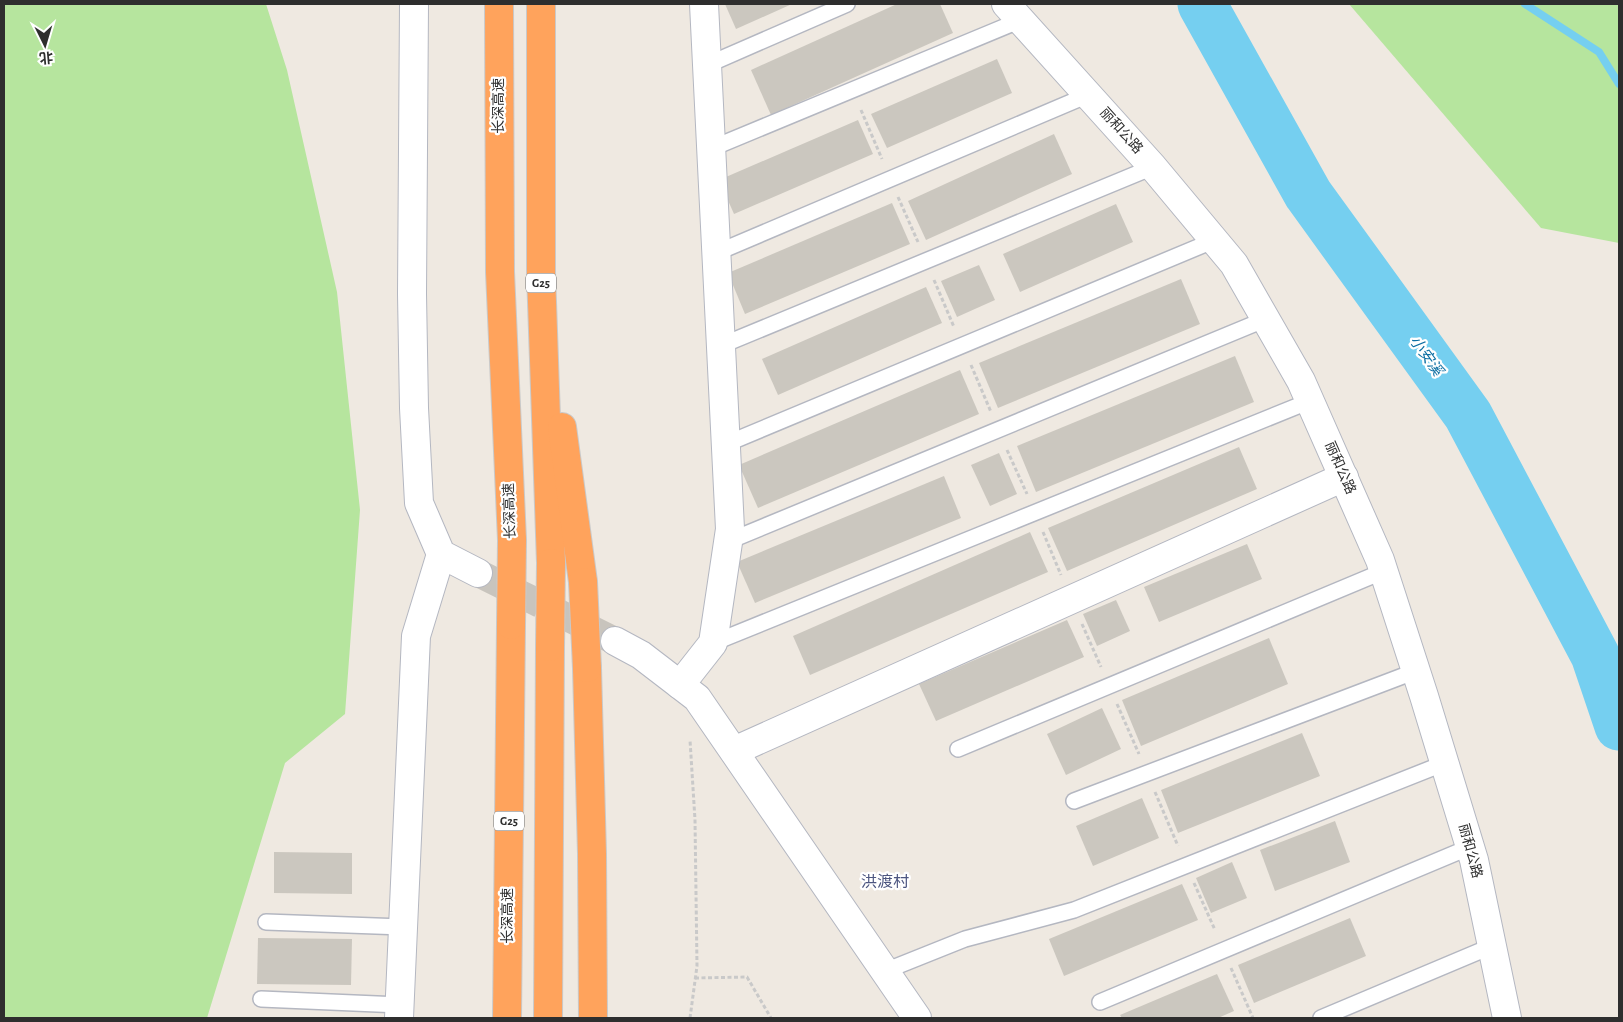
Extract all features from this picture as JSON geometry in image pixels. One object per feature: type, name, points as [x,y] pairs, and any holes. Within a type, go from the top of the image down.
[{"type":"highway","name":"长深高速","points":[[499,4],[500,272],[512,540],[507,1018]]},
{"type":"highway","name":"G25","points":[[541,4],[541,273],[551,563],[548,1018]]},
{"type":"highway","points":[[541,273],[583,582],[592,854],[592,1018]]},
{"type":"highway","points":[[491,1018],[509,764]]},
{"type":"street","points":[[414,4],[412,285],[414,408],[419,503],[441,554],[478,573]]},
{"type":"street","points":[[680,685],[712,642],[730,529],[704,4]]},
{"type":"street","name":"丽和公路","points":[[1013,12],[1153,166],[1234,264],[1301,381],[1384,571],[1470,847],[1507,1018]]},
{"type":"street","points":[[734,751],[1344,477]]},
{"type":"street","points":[[400,1011],[416,636],[441,554]]},
{"type":"street","points":[[615,641],[641,655],[698,698],[917,1018]]},
{"type":"lane","points":[[706,66],[847,4]]},
{"type":"lane","points":[[710,149],[852,90],[1013,12]]},
{"type":"lane","points":[[716,253],[1088,95]]},
{"type":"lane","points":[[720,346],[1153,166]]},
{"type":"lane","points":[[726,444],[1215,240]]},
{"type":"lane","points":[[729,541],[1266,319]]},
{"type":"lane","points":[[712,642],[1310,402]]},
{"type":"lane","points":[[958,750],[1384,571]]},
{"type":"lane","points":[[1074,801],[1416,671]]},
{"type":"lane","points":[[885,971],[965,939],[1074,910],[1445,763]]},
{"type":"lane","points":[[1100,1002],[1470,847]]},
{"type":"lane","points":[[266,922],[403,927]]},
{"type":"lane","points":[[1321,1018],[1492,946]]},
{"type":"lane","points":[[261,999],[400,1011]]},
{"type":"path","points":[[852,90],[1253,1018]]},
{"type":"path","points":[[690,739],[692,748],[695,830],[697,966],[690,1018]]},
{"type":"path","points":[[695,978],[747,976],[771,1018]]},
{"type":"green space","points":[[4,4],[266,4],[287,70],[337,292],[360,510],[345,714],[285,763],[207,1018],[4,1018]]},
{"type":"green space","points":[[1349,4],[1619,4],[1619,243],[1541,228]]},
{"type":"building","points":[[725,4],[792,4],[736,29]]},
{"type":"building","points":[[897,4],[940,4],[953,33],[771,115],[751,70]]},
{"type":"building","points":[[997,59],[1012,93],[887,148],[871,114]]},
{"type":"building","points":[[858,120],[873,154],[734,214],[719,180]]},
{"type":"building","points":[[1054,134],[1072,174],[926,240],[908,201]]},
{"type":"building","points":[[892,203],[910,244],[745,314],[728,273]]},
{"type":"building","points":[[1116,204],[1133,242],[1020,292],[1003,254]]},
{"type":"building","points":[[979,265],[995,300],[957,317],[941,281]]},
{"type":"building","points":[[1181,279],[1200,324],[998,408],[979,363]]},
{"type":"building","points":[[926,287],[942,323],[778,395],[762,359]]},
{"type":"building","points":[[1235,356],[1254,402],[1036,492],[1017,446]]},
{"type":"building","points":[[960,370],[979,414],[758,508],[739,465]]},
{"type":"building","points":[[1239,447],[1257,489],[1067,571],[1048,528]]},
{"type":"building","points":[[999,453],[1017,494],[990,506],[971,465]]},
{"type":"building","points":[[944,476],[961,518],[755,603],[737,562]]},
{"type":"building","points":[[1030,532],[1048,572],[810,675],[793,636]]},
{"type":"building","points":[[1247,544],[1262,579],[1159,622],[1144,587]]},
{"type":"building","points":[[1116,600],[1130,631],[1097,646],[1083,614]]},
{"type":"building","points":[[1067,620],[1084,657],[936,721],[919,684]]},
{"type":"building","points":[[1269,638],[1288,684],[1141,746],[1122,700]]},
{"type":"building","points":[[1102,708],[1121,749],[1066,775],[1047,734]]},
{"type":"building","points":[[1302,733],[1320,776],[1178,833],[1161,790]]},
{"type":"building","points":[[1142,798],[1159,838],[1093,866],[1076,826]]},
{"type":"building","points":[[1335,821],[1350,862],[1275,891],[1260,850]]},
{"type":"building","points":[[274,852],[352,853],[352,894],[274,893]]},
{"type":"building","points":[[1232,862],[1247,898],[1211,913],[1196,878]]},
{"type":"building","points":[[1182,884],[1198,920],[1064,976],[1049,939]]},
{"type":"building","points":[[1350,918],[1366,956],[1254,1003],[1238,965]]},
{"type":"building","points":[[258,938],[352,939],[351,985],[257,984]]},
{"type":"building","points":[[1217,974],[1234,1011],[1218,1018],[1122,1018],[1120,1015]]},
{"type":"waterway","name":"小安溪","points":[[1202,4],[1308,194],[1468,415],[1595,655],[1619,726]]},
{"type":"waterway","points":[[1525,4],[1599,52],[1619,84]]},
{"type":"tunnel","points":[[478,573],[615,641]]},
{"type":"district","name":"洪渡村","points":[[885,882]]}]
